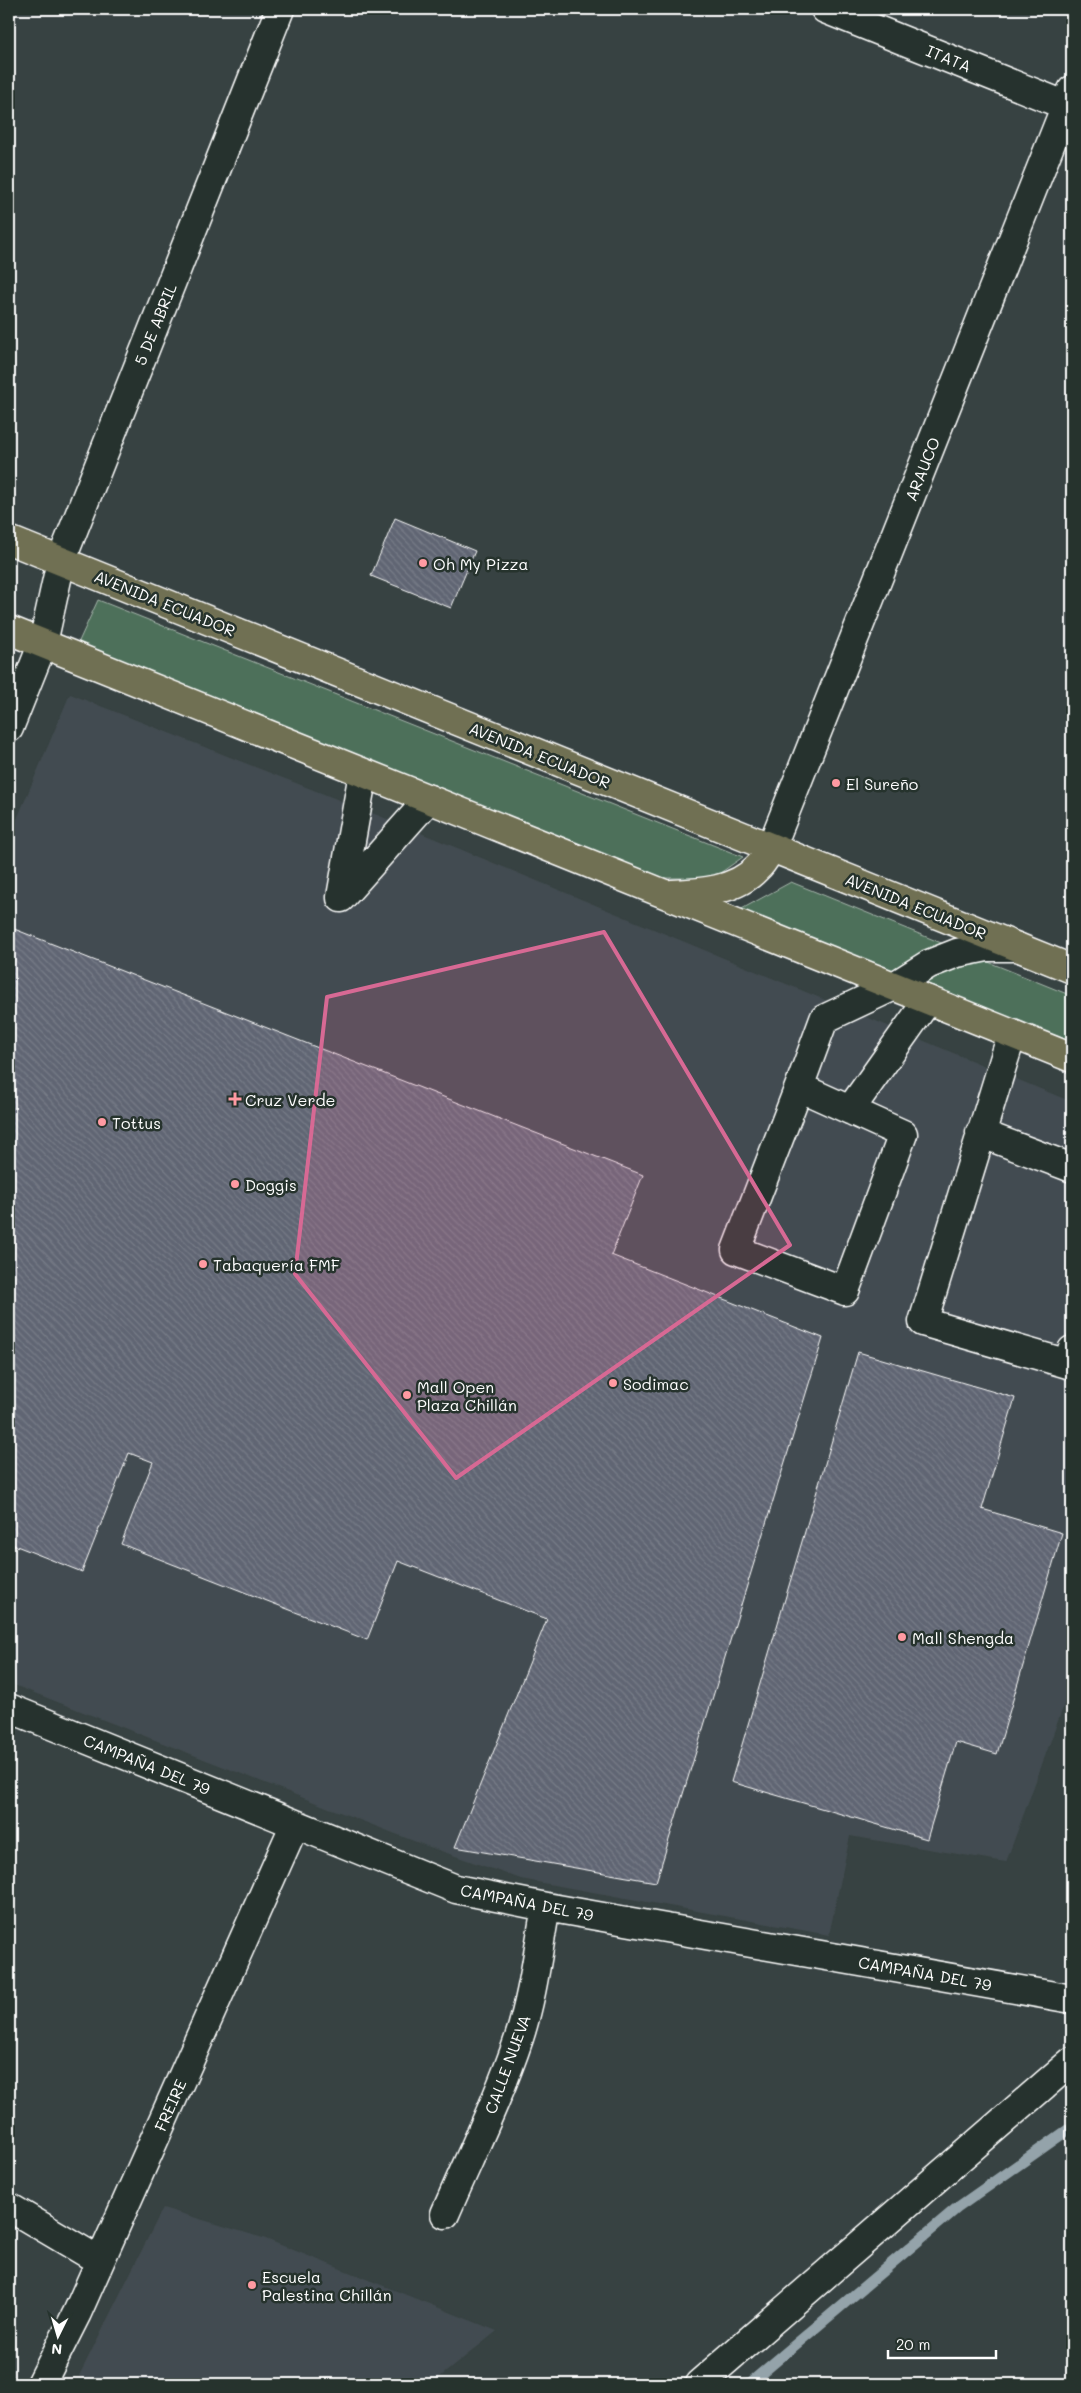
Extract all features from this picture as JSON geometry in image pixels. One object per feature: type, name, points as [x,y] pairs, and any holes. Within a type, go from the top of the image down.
[{"type":"main road","name":"AVENIDA ECUADOR","points":[[9,540],[1072,969]]},
{"type":"main road","points":[[9,630],[1072,1058]]},
{"type":"main road","points":[[663,894],[699,893],[739,881],[757,869],[771,848]]},
{"type":"street","name":"5 DE ABRIL","points":[[9,728],[43,643],[61,561],[280,9]]},
{"type":"street","name":"ITATA","points":[[825,9],[1070,102]]},
{"type":"street","name":"ARAUCO","points":[[771,848],[1070,102]]},
{"type":"street","points":[[363,773],[341,898],[429,799]]},
{"type":"street","points":[[799,1087],[903,1134],[845,1291],[736,1250],[824,1019],[894,986],[929,964],[957,953],[987,947],[1017,947]]},
{"type":"street","points":[[850,1110],[928,1000]]},
{"type":"street","points":[[1012,1034],[922,1322],[1068,1364],[1072,1350]]},
{"type":"street","points":[[980,1133],[1072,1168]]},
{"type":"street","name":"CAMPAÑA DEL 79","points":[[9,1708],[456,1889],[546,1907],[1072,1999]]},
{"type":"street","name":"FREIRE","points":[[41,2384],[73,2321],[295,1824]]},
{"type":"street","name":"CALLE NUEVA","points":[[445,2214],[508,2068],[519,2037],[527,2009],[546,1907]]},
{"type":"street","points":[[699,2384],[1072,2061]]},
{"type":"street","points":[[9,2207],[100,2260]]},
{"type":"highlighted area","points":[[604,932],[790,1245],[456,1478],[295,1274],[327,997]]},
{"type":"shaded area","points":[[70,694],[382,817],[1072,1102],[1072,1683],[1006,1862],[850,1836],[829,1935],[521,1879],[424,1845],[9,1683],[9,838]]},
{"type":"shaded area","name":"Escuela Palestina Chillán","points":[[163,2208],[263,2238],[497,2331],[431,2384],[92,2384],[79,2376]]},
{"type":"green space","points":[[98,600],[743,857],[713,878],[663,878],[75,650]]},
{"type":"green space","points":[[791,882],[1072,996],[1072,1042],[738,911]]},
{"type":"building","name":"Oh My Pizza","points":[[395,518],[475,551],[451,608],[371,576]]},
{"type":"building","name":"Mall Open Plaza Chillán","points":[[9,927],[643,1175],[611,1255],[823,1338],[656,1882],[455,1847],[547,1619],[398,1561],[367,1640],[121,1544],[153,1462],[129,1453],[82,1572],[9,1543]]},
{"type":"building","name":"Mall Shengda","points":[[858,1352],[1015,1398],[982,1509],[1062,1533],[997,1754],[956,1742],[927,1839],[731,1782]]},
{"type":"waterway","points":[[749,2384],[957,2208],[1072,2127]]},
{"type":"place","name":"Oh My Pizza","points":[[423,563]]},
{"type":"place","name":"El Sureño","points":[[836,783]]},
{"type":"place","name":"Cruz Verde","points":[[235,1099]]},
{"type":"place","name":"Tottus","points":[[102,1122]]},
{"type":"place","name":"Doggis","points":[[235,1184]]},
{"type":"place","name":"Tabaquería FMF","points":[[203,1264]]},
{"type":"place","name":"Sodimac","points":[[613,1383]]},
{"type":"place","name":"Mall Open Plaza Chillán","points":[[407,1395]]},
{"type":"place","name":"Mall Shengda","points":[[902,1637]]},
{"type":"place","name":"Escuela Palestina Chillán","points":[[252,2285]]}]
